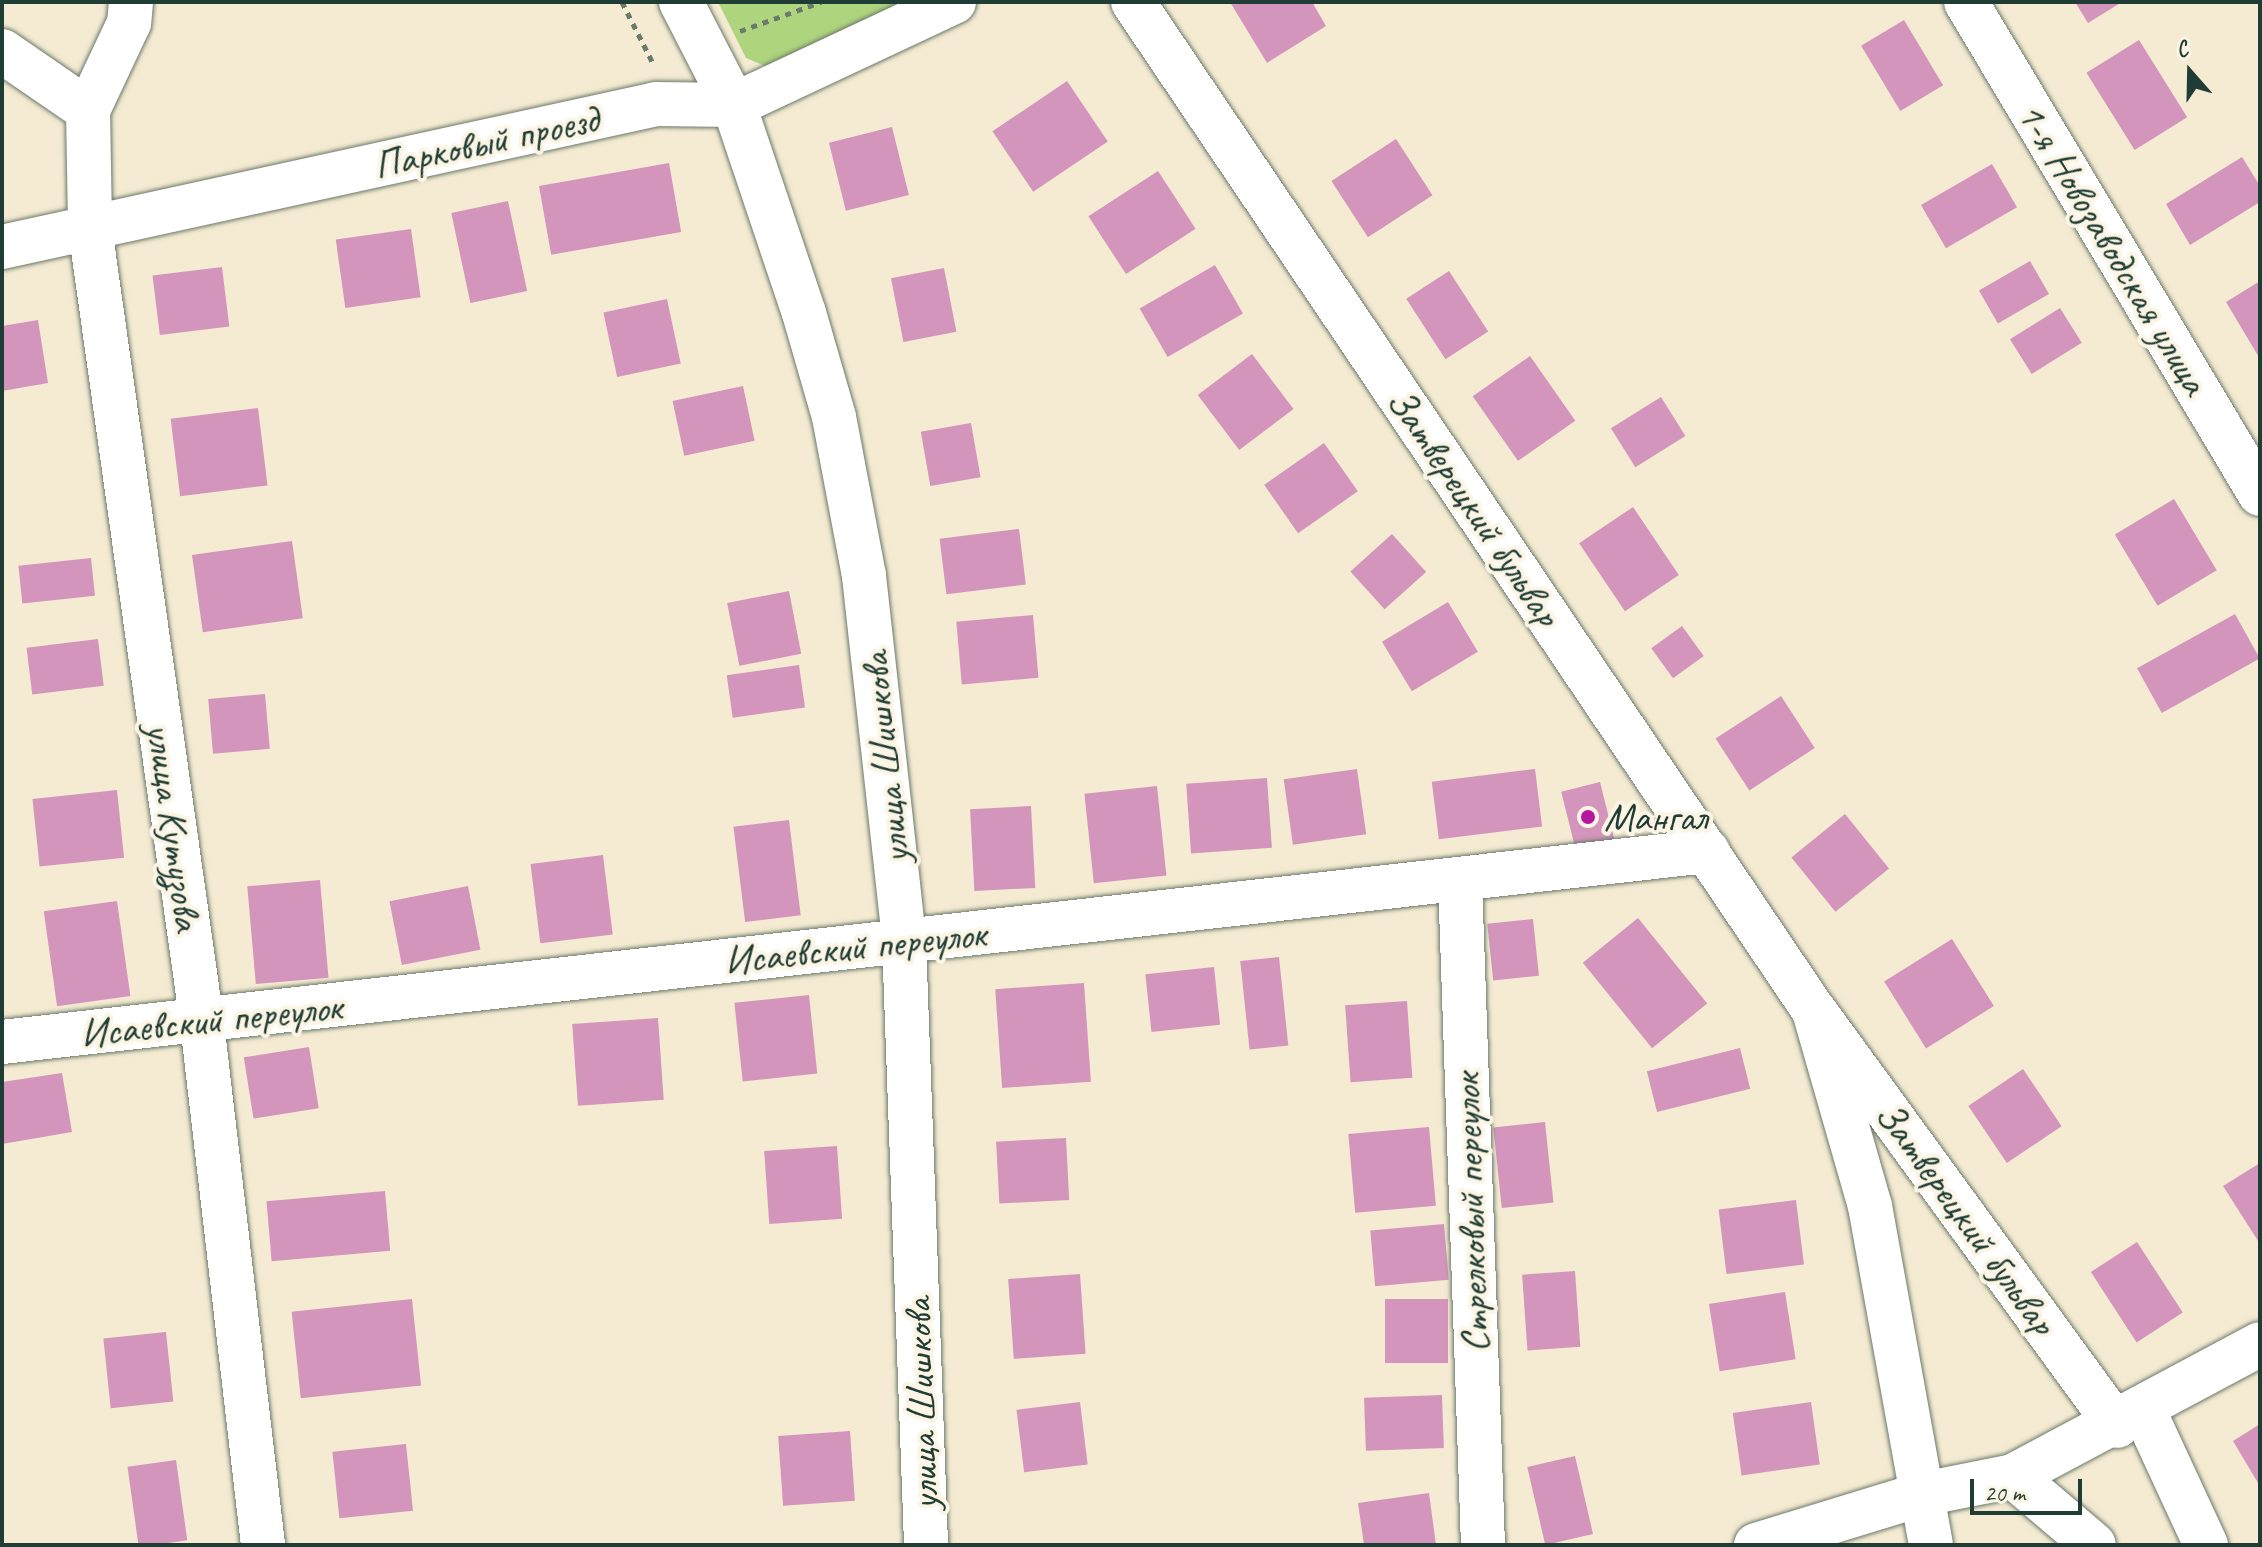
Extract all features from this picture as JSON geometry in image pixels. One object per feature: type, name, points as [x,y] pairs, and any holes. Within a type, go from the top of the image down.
[{"type":"street","name":"улица Кутузова","points":[[131,2],[129,23],[88,110],[90,228],[202,1023],[263,1545]]},
{"type":"street","name":"улица Шишкова","points":[[681,2],[734,105],[843,457],[871,630],[904,941],[926,1545]]},
{"type":"street","name":"Парковый проезд","points":[[2,247],[656,104],[734,105],[954,2]]},
{"type":"street","name":"Затверецкий бульвар","points":[[1133,2],[1814,1011],[2130,1418],[2206,1545]]},
{"type":"street","name":"1-я Новозаводская улица","points":[[1966,2],[2260,494]]},
{"type":"street","points":[[2,51],[88,110]]},
{"type":"street","name":"Исаевский переулок","points":[[2,1042],[202,1023],[1707,851]]},
{"type":"street","name":"Стрелковый переулок","points":[[1460,880],[1483,1545]]},
{"type":"street","name":"Затверецкий бульвар","points":[[1814,1011],[1870,1206],[1931,1545]]},
{"type":"street","points":[[1756,1545],[1923,1494],[2013,1476],[2130,1418],[2260,1344]]},
{"type":"street","points":[[2013,1476],[2094,1545]]},
{"type":"path","points":[[622,2],[654,67]]},
{"type":"path","points":[[739,31],[821,2]]},
{"type":"green space","points":[[718,2],[912,2],[787,65],[765,66],[746,58]]},
{"type":"building","points":[[1230,2],[1312,2],[1326,26],[1267,63]]},
{"type":"building","points":[[2075,2],[2122,2],[2088,23]]},
{"type":"building","points":[[1904,20],[1943,85],[1900,111],[1861,46]]},
{"type":"building","points":[[2139,40],[2187,117],[2135,150],[2086,73]]},
{"type":"building","points":[[1067,81],[1108,142],[1033,192],[992,131]]},
{"type":"building","points":[[892,127],[909,195],[846,211],[829,143]]},
{"type":"building","points":[[1396,139],[1432,195],[1368,237],[1331,181]]},
{"type":"building","points":[[2242,157],[2260,186],[2260,202],[2190,245],[2166,204]]},
{"type":"building","points":[[669,163],[681,232],[551,255],[539,186]]},
{"type":"building","points":[[1992,164],[2017,207],[1946,248],[1921,205]]},
{"type":"building","points":[[1158,171],[1196,229],[1126,274],[1088,216]]},
{"type":"building","points":[[508,201],[527,291],[470,303],[451,213]]},
{"type":"building","points":[[411,229],[421,297],[345,308],[336,240]]},
{"type":"building","points":[[2030,261],[2049,294],[1998,323],[1979,290]]},
{"type":"building","points":[[1215,265],[1243,313],[1168,357],[1140,308]]},
{"type":"building","points":[[222,267],[229,327],[160,335],[153,276]]},
{"type":"building","points":[[944,268],[956,332],[903,342],[891,278]]},
{"type":"building","points":[[1449,271],[1488,331],[1445,359],[1406,299]]},
{"type":"building","points":[[2260,281],[2260,359],[2226,302]]},
{"type":"building","points":[[667,299],[681,364],[617,377],[603,313]]},
{"type":"building","points":[[2060,308],[2082,343],[2032,374],[2010,339]]},
{"type":"building","points":[[38,320],[48,383],[2,391],[2,326]]},
{"type":"building","points":[[1252,354],[1294,409],[1239,450],[1198,395]]},
{"type":"building","points":[[1530,356],[1575,421],[1518,461],[1473,396]]},
{"type":"building","points":[[743,386],[755,441],[684,456],[673,401]]},
{"type":"building","points":[[1661,397],[1685,436],[1635,467],[1611,428]]},
{"type":"building","points":[[258,408],[268,485],[180,496],[171,419]]},
{"type":"building","points":[[971,423],[981,477],[930,486],[921,432]]},
{"type":"building","points":[[1324,443],[1358,491],[1298,533],[1264,485]]},
{"type":"building","points":[[2174,499],[2217,570],[2158,606],[2115,535]]},
{"type":"building","points":[[1633,507],[1679,575],[1625,611],[1579,543]]},
{"type":"building","points":[[1019,529],[1026,585],[946,594],[940,539]]},
{"type":"building","points":[[1392,534],[1426,572],[1385,609],[1350,571]]},
{"type":"building","points":[[292,541],[303,618],[203,632],[192,555]]},
{"type":"building","points":[[91,558],[95,596],[22,603],[18,566]]},
{"type":"building","points":[[789,591],[801,654],[739,666],[727,603]]},
{"type":"building","points":[[1448,602],[1478,652],[1412,691],[1382,642]]},
{"type":"building","points":[[2235,614],[2260,659],[2162,713],[2137,668]]},
{"type":"building","points":[[1033,615],[1038,678],[962,684],[956,622]]},
{"type":"building","points":[[1682,626],[1704,656],[1673,678],[1651,648]]},
{"type":"building","points":[[98,639],[104,686],[32,694],[27,648]]},
{"type":"building","points":[[799,665],[805,708],[733,718],[727,675]]},
{"type":"building","points":[[265,694],[270,749],[213,754],[208,699]]},
{"type":"building","points":[[1781,696],[1815,748],[1749,790],[1716,738]]},
{"type":"building","points":[[1357,769],[1366,834],[1293,845],[1284,779]]},
{"type":"building","points":[[1535,769],[1542,827],[1439,839],[1432,782]]},
{"type":"building","points":[[1267,778],[1272,848],[1191,853],[1186,784]]},
{"type":"building","points":[[1600,782],[1616,845],[1577,855],[1561,792]]},
{"type":"building","points":[[1157,786],[1166,876],[1094,883],[1084,794]]},
{"type":"building","points":[[117,790],[124,858],[40,867],[32,799]]},
{"type":"building","points":[[1031,806],[1035,888],[974,891],[970,809]]},
{"type":"building","points":[[1845,814],[1889,868],[1835,912],[1791,857]]},
{"type":"building","points":[[789,820],[801,915],[745,922],[733,827]]},
{"type":"building","points":[[603,855],[613,934],[540,943],[531,864]]},
{"type":"building","points":[[320,880],[329,978],[256,984],[247,886]]},
{"type":"building","points":[[468,886],[480,950],[402,965],[389,901]]},
{"type":"building","points":[[117,901],[130,996],[57,1006],[44,911]]},
{"type":"building","points":[[1638,918],[1707,1003],[1652,1048],[1583,963]]},
{"type":"building","points":[[1533,919],[1539,976],[1493,980],[1487,924]]},
{"type":"building","points":[[1952,939],[1994,1006],[1926,1048],[1884,981]]},
{"type":"building","points":[[1279,957],[1288,1046],[1250,1050],[1240,961]]},
{"type":"building","points":[[1214,967],[1220,1025],[1151,1032],[1145,974]]},
{"type":"building","points":[[1084,983],[1091,1082],[1002,1088],[995,989]]},
{"type":"building","points":[[809,995],[817,1074],[743,1081],[734,1003]]},
{"type":"building","points":[[1407,1001],[1412,1078],[1351,1082],[1345,1005]]},
{"type":"building","points":[[658,1018],[664,1100],[578,1106],[572,1024]]},
{"type":"building","points":[[309,1047],[319,1108],[254,1119],[244,1057]]},
{"type":"building","points":[[1740,1048],[1750,1089],[1657,1112],[1647,1071]]},
{"type":"building","points":[[2023,1069],[2062,1126],[2007,1163],[1968,1106]]},
{"type":"building","points":[[62,1073],[72,1132],[2,1144],[2,1082]]},
{"type":"building","points":[[1545,1122],[1553,1203],[1502,1208],[1493,1127]]},
{"type":"building","points":[[1429,1127],[1436,1206],[1355,1213],[1348,1134]]},
{"type":"building","points":[[1066,1138],[1069,1200],[999,1204],[996,1142]]},
{"type":"building","points":[[837,1146],[842,1219],[769,1224],[764,1151]]},
{"type":"building","points":[[2260,1163],[2260,1244],[2223,1186]]},
{"type":"building","points":[[385,1191],[390,1251],[272,1261],[266,1201]]},
{"type":"building","points":[[1796,1200],[1804,1265],[1727,1274],[1719,1210]]},
{"type":"building","points":[[1444,1224],[1449,1280],[1375,1286],[1370,1230]]},
{"type":"building","points":[[2137,1242],[2183,1312],[2137,1342],[2091,1272]]},
{"type":"building","points":[[1575,1271],[1580,1347],[1527,1351],[1522,1275]]},
{"type":"building","points":[[1080,1274],[1086,1354],[1014,1359],[1008,1279]]},
{"type":"building","points":[[1785,1292],[1796,1359],[1720,1371],[1709,1304]]},
{"type":"building","points":[[412,1299],[421,1386],[301,1398],[292,1312]]},
{"type":"building","points":[[1385,1299],[1448,1299],[1448,1363],[1385,1363]]},
{"type":"building","points":[[166,1332],[173,1402],[111,1408],[103,1339]]},
{"type":"building","points":[[1442,1395],[1444,1448],[1366,1451],[1364,1398]]},
{"type":"building","points":[[1080,1402],[1088,1465],[1024,1472],[1016,1410]]},
{"type":"building","points":[[1811,1402],[1820,1464],[1742,1475],[1733,1413]]},
{"type":"building","points":[[2260,1424],[2260,1482],[2258,1483],[2233,1441]]},
{"type":"building","points":[[850,1431],[855,1501],[783,1506],[778,1436]]},
{"type":"building","points":[[406,1444],[413,1511],[339,1518],[332,1452]]},
{"type":"building","points":[[1575,1456],[1593,1534],[1545,1545],[1527,1467]]},
{"type":"building","points":[[176,1460],[187,1540],[138,1545],[127,1467]]},
{"type":"building","points":[[1429,1493],[1436,1545],[1364,1545],[1358,1503]]},
{"type":"place","name":"Мангал","points":[[1588,817]]}]
